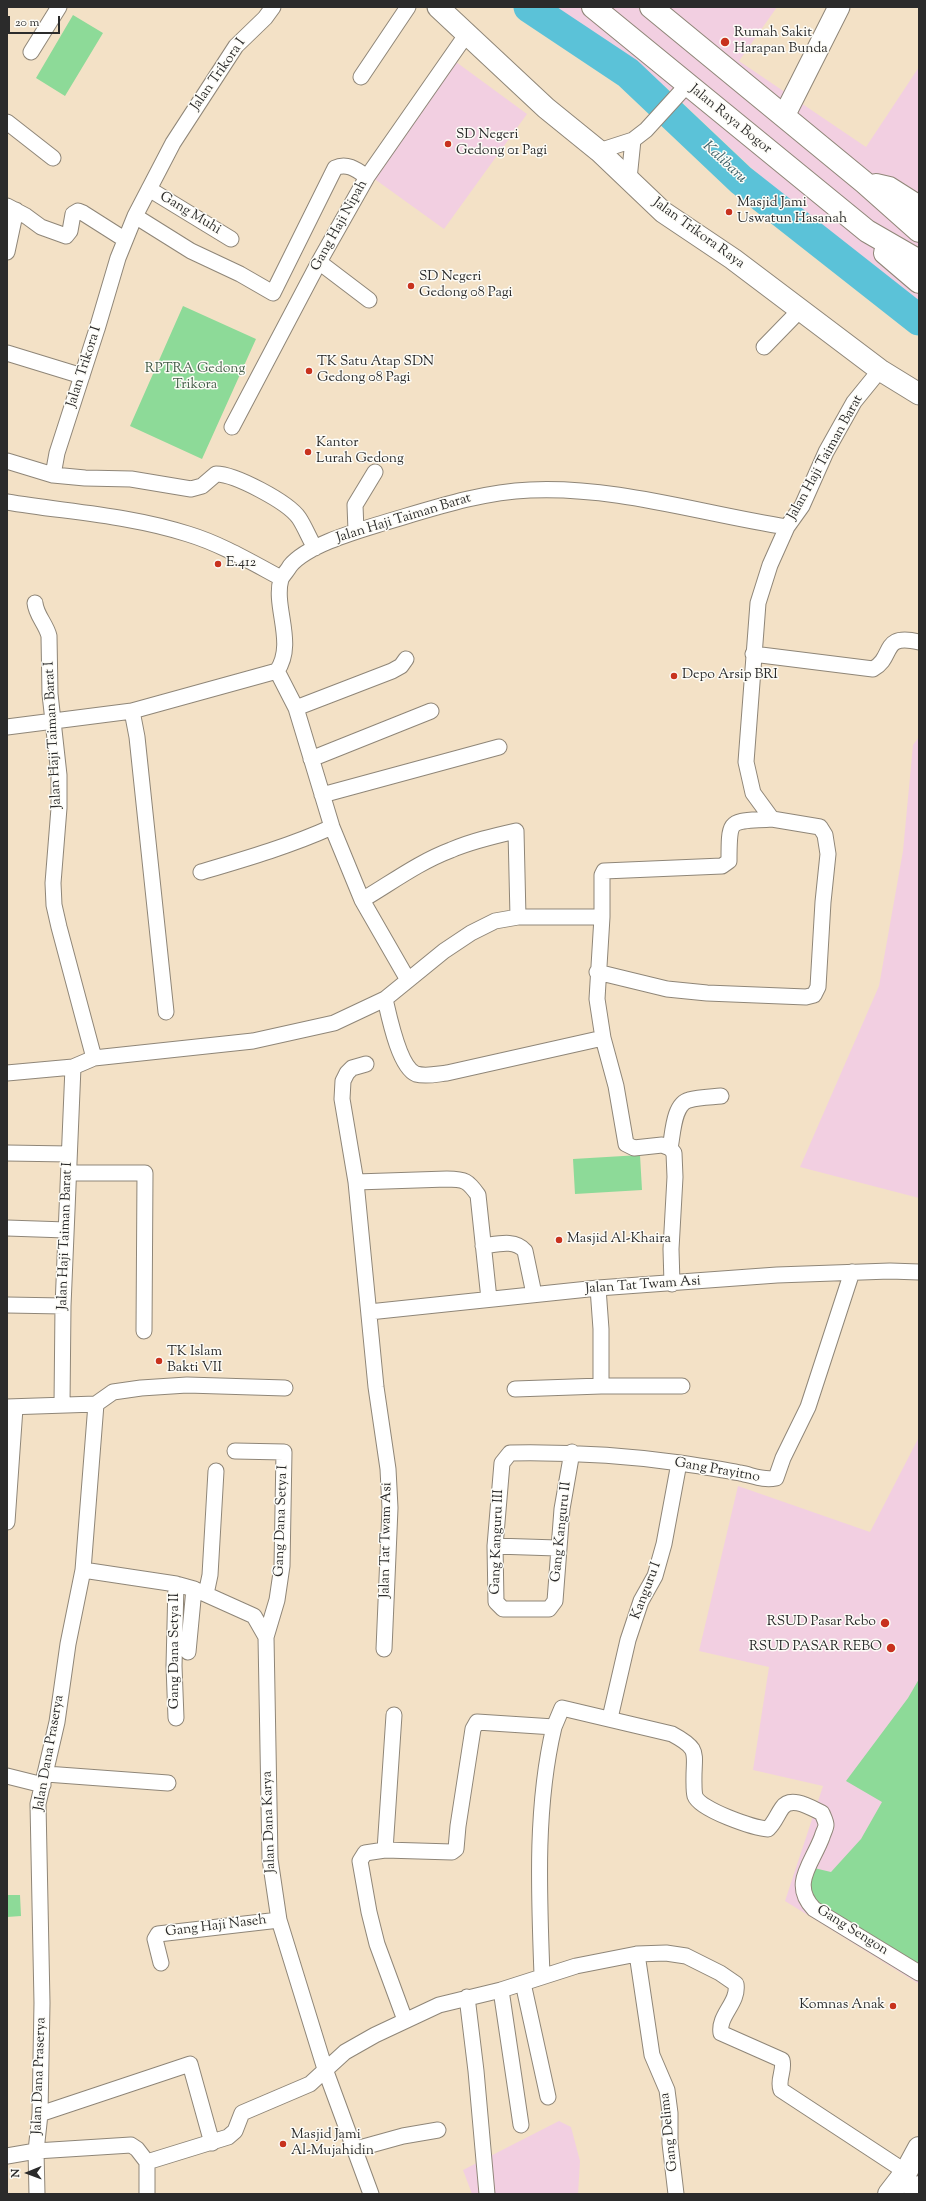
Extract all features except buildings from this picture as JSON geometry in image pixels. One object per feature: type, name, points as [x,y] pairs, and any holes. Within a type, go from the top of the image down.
[{"type":"highway","name":"Jalan Raya Bogor","points":[[593,7],[867,231],[915,258]]},
{"type":"highway","points":[[651,7],[865,183],[919,232]]},
{"type":"highway","points":[[865,183],[889,188],[919,207]]},
{"type":"highway","name":"Jalan Raya Bogor","points":[[867,231],[883,251],[919,282]]},
{"type":"highway","points":[[915,2194],[913,2180],[919,2148]]},
{"type":"highway","points":[[889,2194],[913,2180]]},
{"type":"street","points":[[30,52],[59,7]]},
{"type":"street","name":"Jalan Trikora I","points":[[53,475],[57,453],[124,239],[173,143],[236,46],[265,18],[273,7]]},
{"type":"street","points":[[361,77],[408,7]]},
{"type":"street","name":"Jalan Trikora Raya","points":[[438,7],[466,35],[546,108],[599,151],[663,212],[733,259],[880,370],[919,394]]},
{"type":"street","points":[[784,116],[839,7]]},
{"type":"street","name":"Gang Haji Nipah","points":[[232,427],[319,262],[367,177],[466,35]]},
{"type":"street","points":[[599,151],[633,140],[646,130],[687,85]]},
{"type":"street","points":[[7,122],[53,158]]},
{"type":"street","points":[[629,179],[633,140]]},
{"type":"street","points":[[135,216],[191,251],[240,274],[273,293],[276,292],[335,168],[346,165],[356,169],[367,177]]},
{"type":"street","name":"Gang Muhi","points":[[150,189],[231,239]]},
{"type":"street","points":[[7,252],[11,208],[41,227],[66,236],[70,231],[73,214],[78,211],[83,212],[124,239]]},
{"type":"street","points":[[319,262],[369,300]]},
{"type":"street","points":[[764,347],[800,310]]},
{"type":"street","points":[[7,353],[82,376]]},
{"type":"street","name":"Jalan Haji Taiman Barat","points":[[772,819],[753,793],[746,762],[758,603],[770,564],[787,527],[802,506],[826,452],[854,402],[880,370]]},
{"type":"street","points":[[7,461],[53,475],[85,478],[131,479],[191,489],[202,486],[216,474],[223,474],[266,493],[298,516],[315,548]]},
{"type":"street","points":[[356,531],[355,505],[375,472]]},
{"type":"street","name":"Jalan Haji Taiman Barat","points":[[282,578],[291,564],[315,548],[356,531],[488,494],[530,490],[558,490],[646,498],[787,527]]},
{"type":"street","points":[[7,502],[127,519],[188,534],[234,552],[282,578],[284,650],[283,662],[277,671],[132,711],[7,727]]},
{"type":"street","name":"Jalan Haji Taiman Barat I","points":[[35,603],[36,610],[47,628],[52,722],[59,782],[59,808],[53,883],[54,905],[94,1058]]},
{"type":"street","points":[[753,654],[873,670],[879,666],[889,647],[894,642],[903,639],[919,642]]},
{"type":"street","points":[[296,708],[392,671],[401,666],[406,659]]},
{"type":"street","points":[[277,671],[296,708],[332,827],[362,900],[408,980]]},
{"type":"street","points":[[132,711],[137,737],[166,1012]]},
{"type":"street","points":[[311,759],[431,711]]},
{"type":"street","points":[[322,795],[499,747]]},
{"type":"street","points":[[597,972],[667,989],[707,994],[806,997],[814,995],[818,987],[823,902],[828,854],[826,835],[820,827],[772,819],[740,821],[733,824],[729,830],[729,860],[722,866],[604,871],[602,875],[602,917],[597,972],[597,999],[603,1038],[617,1093],[626,1144],[628,1147],[634,1148],[662,1145],[670,1148],[674,1153],[675,1177],[671,1249],[672,1284]]},
{"type":"street","points":[[200,872],[251,857],[332,827]]},
{"type":"street","points":[[362,900],[428,860],[450,850],[483,838],[516,831],[518,917]]},
{"type":"street","points":[[7,1073],[74,1068],[94,1058],[204,1047],[268,1038],[334,1024],[384,999],[471,933],[495,921],[518,917],[602,917]]},
{"type":"street","points":[[384,999],[400,1050],[407,1066],[416,1074],[435,1075],[447,1073],[603,1038]]},
{"type":"street","name":"Jalan Tat Twam Asi","points":[[366,1064],[352,1068],[347,1073],[343,1081],[342,1099],[356,1182],[377,1400],[388,1469],[390,1508],[384,1649]]},
{"type":"street","name":"Jalan Haji Taiman Barat I","points":[[62,1404],[63,1306],[74,1068]]},
{"type":"street","points":[[670,1148],[678,1112],[682,1105],[688,1100],[721,1096]]},
{"type":"street","points":[[7,1153],[69,1154]]},
{"type":"street","points":[[69,1173],[145,1173],[144,1331]]},
{"type":"street","points":[[356,1182],[461,1179],[470,1184],[478,1195],[489,1299]]},
{"type":"street","points":[[7,1228],[66,1230]]},
{"type":"street","points":[[483,1246],[513,1243],[522,1247],[525,1251],[534,1294]]},
{"type":"street","name":"Jalan Tat Twam Asi","points":[[368,1312],[598,1288],[672,1284],[777,1275],[852,1272],[919,1272]]},
{"type":"street","name":"Gang Prayitno","points":[[510,1454],[572,1452],[679,1463],[741,1473],[767,1480],[776,1478],[783,1458],[808,1407],[852,1272]]},
{"type":"street","points":[[598,1288],[601,1330],[601,1386]]},
{"type":"street","points":[[7,1305],[63,1306]]},
{"type":"street","points":[[7,1522],[11,1408],[62,1404],[96,1404],[113,1392],[140,1388],[187,1385],[285,1388]]},
{"type":"street","points":[[515,1389],[601,1386],[682,1386]]},
{"type":"street","name":"Jalan Dana Praserya","points":[[37,2194],[36,2151],[40,2114],[42,2004],[38,1804],[57,1722],[68,1644],[83,1570],[96,1404]]},
{"type":"street","name":"Gang Dana Setya I","points":[[235,1451],[284,1452],[282,1566],[277,1600],[266,1637]]},
{"type":"street","name":"Gang Kanguru II","points":[[549,1609],[555,1601],[557,1548],[572,1452]]},
{"type":"street","name":"Gang Kanguru III","points":[[510,1454],[502,1463],[495,1546],[496,1602],[503,1609],[549,1609]]},
{"type":"street","name":"Kanguru I","points":[[610,1718],[628,1640],[641,1601],[655,1576],[662,1550],[679,1463]]},
{"type":"street","points":[[188,1652],[200,1591],[210,1575],[216,1471]]},
{"type":"street","points":[[495,1546],[557,1548]]},
{"type":"street","name":"Jalan Dana Karya","points":[[83,1570],[176,1584],[200,1591],[254,1616],[266,1637],[270,1859],[279,1920],[325,2069],[356,2149],[371,2194]]},
{"type":"street","name":"Gang Dana Setya II","points":[[176,1584],[174,1666],[176,1718]]},
{"type":"street","points":[[542,1975],[541,1843],[544,1785],[548,1753],[554,1727],[562,1708],[610,1718]]},
{"type":"street","points":[[385,1850],[394,1715]]},
{"type":"street","name":"Gang Sengon","points":[[610,1718],[672,1734],[688,1743],[694,1750],[695,1795],[699,1803],[712,1810],[759,1828],[768,1829],[775,1822],[783,1807],[788,1803],[795,1802],[822,1813],[826,1825],[815,1854],[804,1876],[802,1887],[804,1899],[814,1909],[919,1973]]},
{"type":"street","points":[[405,2020],[377,1944],[368,1912],[360,1861],[365,1853],[385,1850],[452,1852],[456,1849],[458,1826],[473,1729],[477,1722],[554,1727]]},
{"type":"street","points":[[7,1776],[44,1780],[168,1784]]},
{"type":"street","name":"Gang Haji Naseh","points":[[161,1963],[155,1940],[158,1934],[279,1920]]},
{"type":"street","points":[[147,2162],[228,2137],[235,2131],[242,2112],[310,2084],[345,2052],[405,2020],[439,2005],[501,1990],[542,1975],[576,1966],[637,1954],[666,1953],[686,1956],[720,1973],[736,1984],[737,1993],[720,2026],[721,2033],[782,2060],[784,2066],[778,2083],[781,2090],[913,2180]]},
{"type":"street","name":"Gang Delima","points":[[637,1954],[652,2055],[667,2090],[670,2113],[670,2143],[676,2194]]},
{"type":"street","points":[[523,1983],[548,2097]]},
{"type":"street","points":[[501,1990],[521,2125]]},
{"type":"street","points":[[467,1997],[476,2071],[487,2194]]},
{"type":"street","points":[[40,2114],[190,2064],[212,2143]]},
{"type":"street","points":[[356,2149],[403,2136],[438,2130]]},
{"type":"street","points":[[7,2156],[36,2151],[131,2145],[137,2149],[147,2162],[147,2194]]},
{"type":"shaded area","points":[[537,7],[777,7],[739,61],[866,147],[919,67],[919,324],[906,314],[667,88]]},
{"type":"shaded area","name":"SD Negeri Gedong 01 Pagi","points":[[452,59],[527,114],[444,229],[369,175]]},
{"type":"shaded area","points":[[919,737],[919,1198],[800,1167],[879,986],[903,851],[913,745]]},
{"type":"shaded area","points":[[919,1437],[919,1984],[785,1901],[823,1786],[753,1770],[769,1667],[699,1651],[738,1486],[870,1532]]},
{"type":"shaded area","points":[[559,2121],[571,2127],[580,2161],[578,2194],[472,2194],[463,2170]]},
{"type":"green space","points":[[73,15],[103,33],[65,96],[36,78]]},
{"type":"green space","name":"RPTRA Gedong Trikora","points":[[183,306],[256,339],[202,459],[130,426]]},
{"type":"green space","points":[[640,1155],[642,1190],[575,1194],[573,1159]]},
{"type":"green space","points":[[919,1679],[919,1966],[834,1915],[802,1892],[814,1868],[831,1872],[861,1839],[882,1802],[846,1781],[908,1698]]},
{"type":"green space","points":[[7,1895],[20,1895],[21,1916],[7,1917]]},
{"type":"waterway","name":"Kalibaru","points":[[529,7],[628,73],[741,180],[919,320]]},
{"type":"place","name":"Rumah Sakit Harapan Bunda","points":[[725,42]]},
{"type":"place","name":"SD Negeri Gedong 01 Pagi","points":[[448,144]]},
{"type":"place","name":"Masjid Jami Uswatun Hasanah","points":[[729,212]]},
{"type":"place","name":"SD Negeri Gedong 08 Pagi","points":[[411,286]]},
{"type":"place","name":"TK Satu Atap SDN Gedong 08 Pagi","points":[[309,371]]},
{"type":"place","name":"Kantor Lurah Gedong","points":[[308,452]]},
{"type":"place","name":"E.412","points":[[218,564]]},
{"type":"place","name":"Depo Arsip BRI","points":[[674,676]]},
{"type":"place","name":"Masjid Al-Khaira","points":[[559,1240]]},
{"type":"place","name":"TK Islam Bakti VII","points":[[159,1361]]},
{"type":"place","name":"RSUD Pasar Rebo","points":[[885,1623]]},
{"type":"place","name":"RSUD PASAR REBO","points":[[891,1648]]},
{"type":"place","name":"Komnas Anak","points":[[893,2006]]},
{"type":"place","name":"Masjid Jami Al-Mujahidin","points":[[283,2144]]}]
